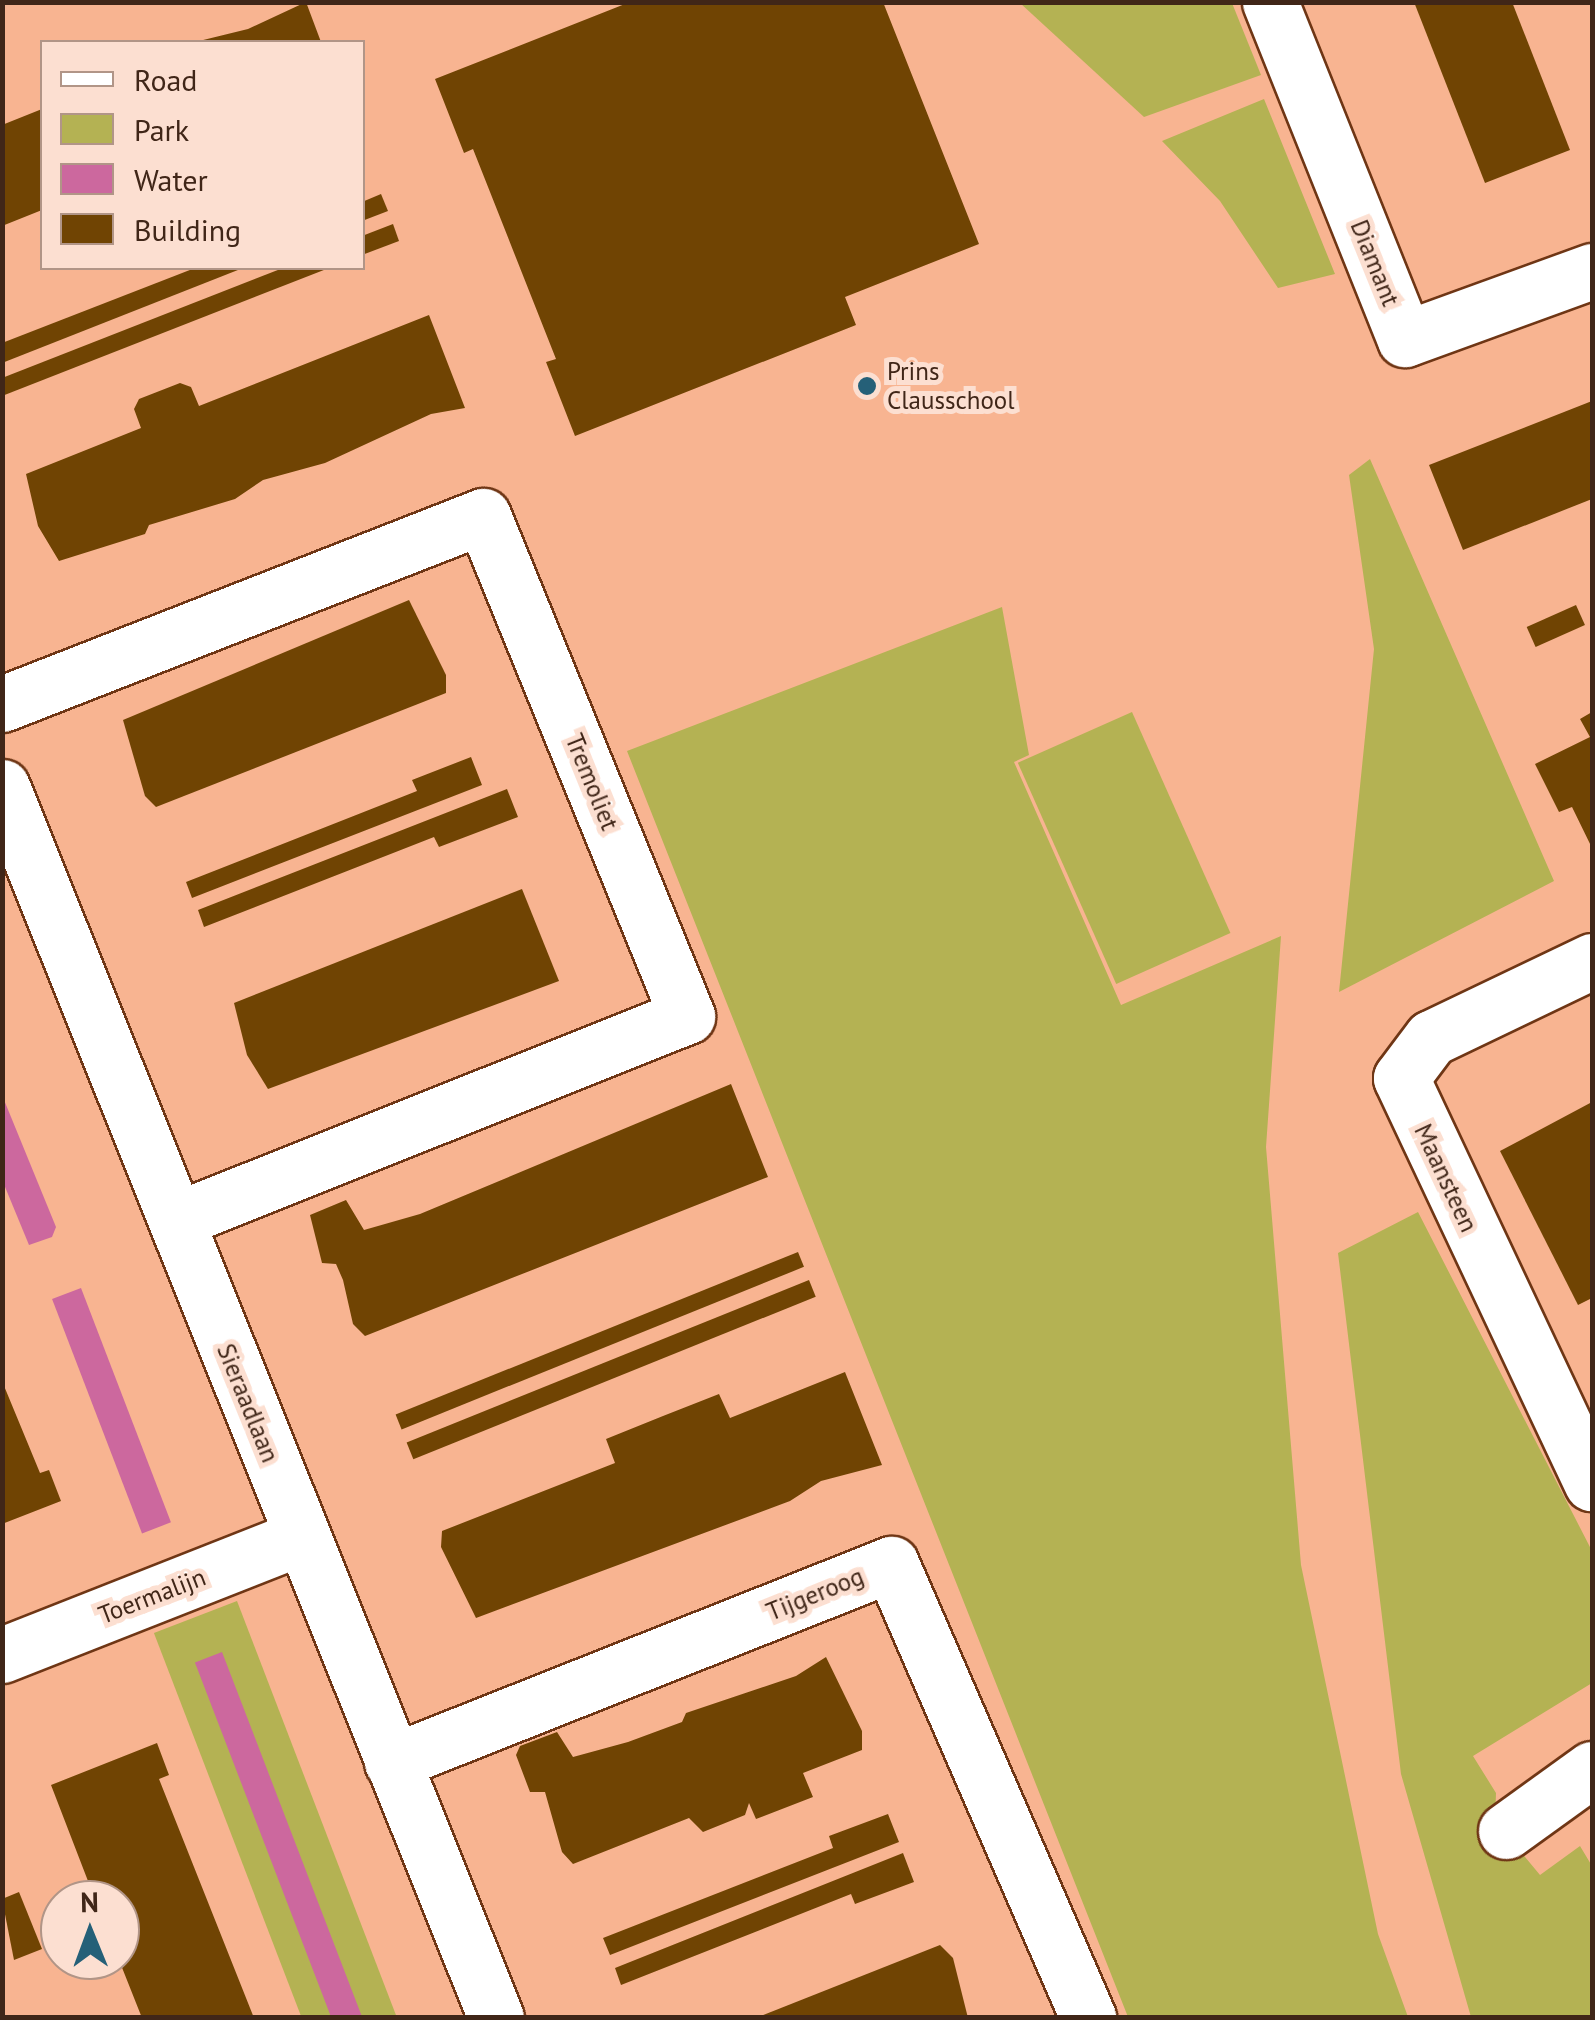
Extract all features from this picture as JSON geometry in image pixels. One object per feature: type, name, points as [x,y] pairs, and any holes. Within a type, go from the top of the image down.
[{"type":"street","name":"Diamant","points":[[1270,2],[1405,339],[1592,270]]},
{"type":"street","name":"Tremoliet","points":[[2,704],[484,516],[688,1016],[176,1220]]},
{"type":"street","name":"Sieraadlaan","points":[[2,787],[496,2018]]},
{"type":"street","name":"Maansteen","points":[[1592,961],[1431,1038],[1401,1078],[1592,1483]]},
{"type":"street","name":"Toermalijn","points":[[2,1655],[302,1537]]},
{"type":"street","name":"Tijgeroog","points":[[392,1762],[891,1564],[1088,2018]]},
{"type":"street","points":[[1506,1832],[1592,1770]]},
{"type":"green space","points":[[1020,3],[1232,3],[1261,75],[1144,117]]},
{"type":"green space","points":[[1264,99],[1335,274],[1278,288],[1220,201],[1162,141]]},
{"type":"green space","points":[[1370,459],[1554,881],[1339,992],[1374,649],[1349,475]]},
{"type":"green space","points":[[1002,607],[1029,755],[1014,762],[1121,1005],[1281,936],[1266,1147],[1301,1565],[1378,1934],[1408,2017],[1128,2017],[627,751]]},
{"type":"green space","points":[[1132,712],[1230,933],[1116,984],[1018,763]]},
{"type":"green space","points":[[1418,1212],[1592,1551],[1592,1683],[1473,1756],[1496,1793],[1495,1821],[1540,1875],[1580,1846],[1592,1866],[1592,2017],[1471,2017],[1401,1774],[1338,1253]]},
{"type":"green space","points":[[237,1601],[397,2018],[302,2018],[154,1633]]},
{"type":"water","points":[[2,1095],[56,1227],[52,1237],[29,1245],[3,1182]]},
{"type":"water","points":[[81,1288],[171,1522],[142,1533],[52,1299]]},
{"type":"water","points":[[222,1652],[362,2018],[331,2018],[195,1662]]},
{"type":"building","points":[[306,2],[320,40],[203,40],[248,29]]},
{"type":"building","points":[[630,2],[883,2],[979,244],[845,297],[856,325],[575,436],[546,362],[556,359],[473,149],[464,153],[435,79]]},
{"type":"building","points":[[1414,2],[1512,2],[1570,150],[1485,183]]},
{"type":"building","points":[[40,110],[40,211],[2,226],[2,125]]},
{"type":"building","points":[[381,194],[388,211],[365,220],[365,201]]},
{"type":"building","points":[[393,224],[399,241],[365,254],[365,235]]},
{"type":"building","points":[[190,270],[238,270],[2,363],[2,343]]},
{"type":"building","points":[[278,270],[324,270],[2,396],[2,378]]},
{"type":"building","points":[[429,315],[465,408],[431,414],[325,463],[263,480],[235,499],[149,525],[145,534],[59,561],[38,526],[26,474],[141,428],[134,409],[139,399],[180,383],[191,387],[199,406]]},
{"type":"building","points":[[1592,401],[1592,499],[1463,550],[1429,465]]},
{"type":"building","points":[[409,600],[446,675],[446,693],[156,807],[145,796],[123,720]]},
{"type":"building","points":[[1576,605],[1585,625],[1536,647],[1527,627]]},
{"type":"building","points":[[1592,712],[1592,848],[1572,807],[1559,812],[1535,764],[1590,737],[1580,719]]},
{"type":"building","points":[[471,757],[482,785],[192,898],[186,882],[417,791],[412,780]]},
{"type":"building","points":[[507,789],[518,817],[439,847],[434,837],[204,927],[198,910]]},
{"type":"building","points":[[522,889],[559,981],[268,1089],[247,1055],[234,1003]]},
{"type":"building","points":[[731,1084],[768,1177],[365,1336],[353,1324],[343,1280],[336,1264],[322,1263],[310,1215],[346,1200],[364,1230],[420,1214]]},
{"type":"building","points":[[1592,1102],[1592,1298],[1578,1305],[1500,1151]]},
{"type":"building","points":[[798,1252],[804,1267],[402,1429],[396,1415]]},
{"type":"building","points":[[809,1280],[816,1297],[413,1459],[407,1443]]},
{"type":"building","points":[[845,1372],[882,1465],[821,1481],[790,1501],[476,1618],[441,1547],[442,1531],[615,1463],[606,1439],[663,1416],[719,1394],[730,1418]]},
{"type":"building","points":[[2,1381],[40,1473],[49,1470],[61,1501],[2,1524]]},
{"type":"building","points":[[826,1657],[862,1731],[862,1750],[803,1773],[813,1797],[756,1819],[749,1803],[745,1815],[703,1832],[689,1818],[573,1864],[562,1852],[545,1792],[530,1792],[516,1755],[520,1746],[557,1732],[573,1757],[628,1742],[682,1722],[686,1713],[796,1676]]},
{"type":"building","points":[[157,1743],[169,1775],[159,1779],[254,2018],[142,2018],[127,1980],[140,1980],[140,1880],[88,1880],[51,1785]]},
{"type":"building","points":[[888,1814],[899,1842],[610,1955],[603,1938],[833,1848],[829,1836]]},
{"type":"building","points":[[903,1853],[914,1882],[855,1904],[851,1894],[621,1985],[615,1968]]},
{"type":"building","points":[[19,1892],[40,1950],[14,1960],[2,1899]]},
{"type":"building","points":[[940,1945],[953,1958],[968,2018],[756,2018]]},
{"type":"place","name":"Prins Clausschool","points":[[867,386]]}]
